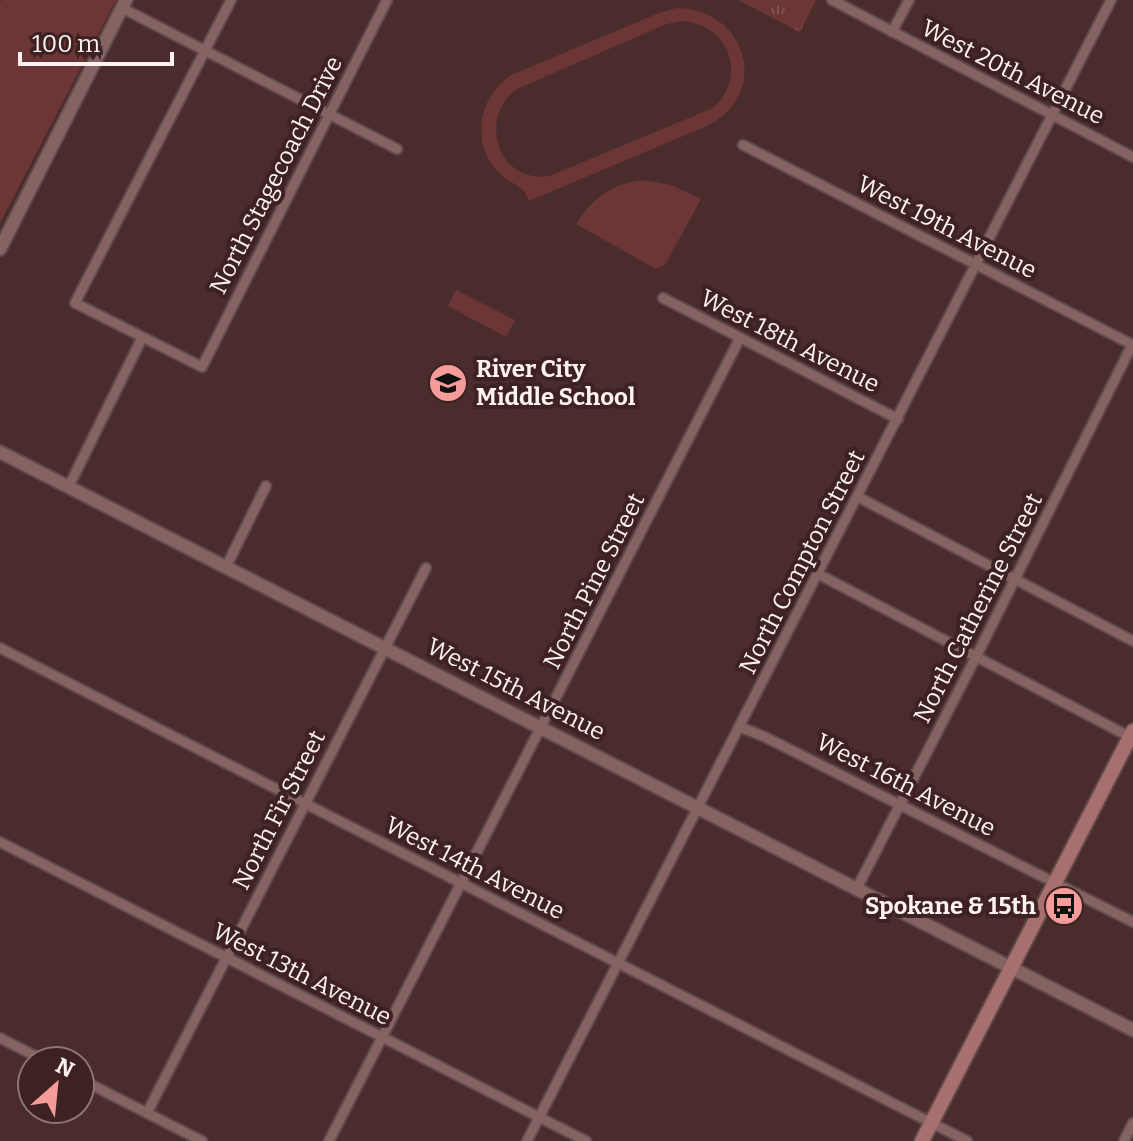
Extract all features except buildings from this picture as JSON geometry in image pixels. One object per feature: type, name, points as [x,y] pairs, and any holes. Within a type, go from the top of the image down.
[{"type":"main road","points":[[922,1141],[1132,734]]},
{"type":"street","points":[[69,486],[142,338],[75,303],[231,0]]},
{"type":"street","name":"North Stagecoach Drive","points":[[142,338],[202,367],[387,0]]},
{"type":"street","name":"West 20th Avenue","points":[[832,0],[1133,157]]},
{"type":"street","points":[[892,32],[909,0]]},
{"type":"street","name":"North Compton Street","points":[[527,1141],[1111,0]]},
{"type":"street","points":[[0,249],[124,4],[205,50],[397,149]]},
{"type":"street","name":"West 19th Avenue","points":[[743,145],[1132,345]]},
{"type":"street","name":"West 18th Avenue","points":[[663,298],[898,419]]},
{"type":"street","name":"North Pine Street","points":[[329,1141],[740,338]]},
{"type":"street","name":"North Catherine Street","points":[[857,888],[1132,345]]},
{"type":"street","name":"West 15th Avenue","points":[[0,452],[1133,1030]]},
{"type":"street","points":[[226,567],[266,486]]},
{"type":"street","points":[[858,497],[1133,641]]},
{"type":"street","name":"North Fir Street","points":[[147,1113],[426,568]]},
{"type":"street","points":[[818,574],[1132,734]]},
{"type":"street","name":"West 14th Avenue","points":[[0,648],[967,1141]]},
{"type":"street","name":"West 16th Avenue","points":[[740,727],[1133,922]]},
{"type":"street","name":"West 13th Avenue","points":[[0,842],[586,1141]]},
{"type":"street","points":[[96,1087],[202,1141]]},
{"type":"street","points":[[1124,1141],[1133,1123]]},
{"type":"green space","points":[[116,0],[0,223],[0,2]]},
{"type":"green space","points":[[738,0],[816,0],[800,32]]},
{"type":"green space","points":[[676,8],[700,12],[720,22],[734,37],[742,55],[744,75],[740,94],[727,112],[707,126],[529,201],[520,187],[499,173],[484,148],[482,121],[491,95],[511,75]],"holes":[[[680,21],[697,24],[721,41],[731,66],[730,81],[713,108],[549,176],[532,176],[517,170],[507,160],[499,147],[496,133],[504,103],[515,90],[664,25]]]},
{"type":"green space","points":[[643,180],[671,185],[701,199],[665,265],[656,269],[576,224],[604,193],[622,184]]},
{"type":"green space","points":[[456,290],[515,320],[506,337],[448,306]]},
{"type":"place","name":"River City Middle School","points":[[448,383]]},
{"type":"place","name":"Spokane & 15th","points":[[1064,906]]}]
